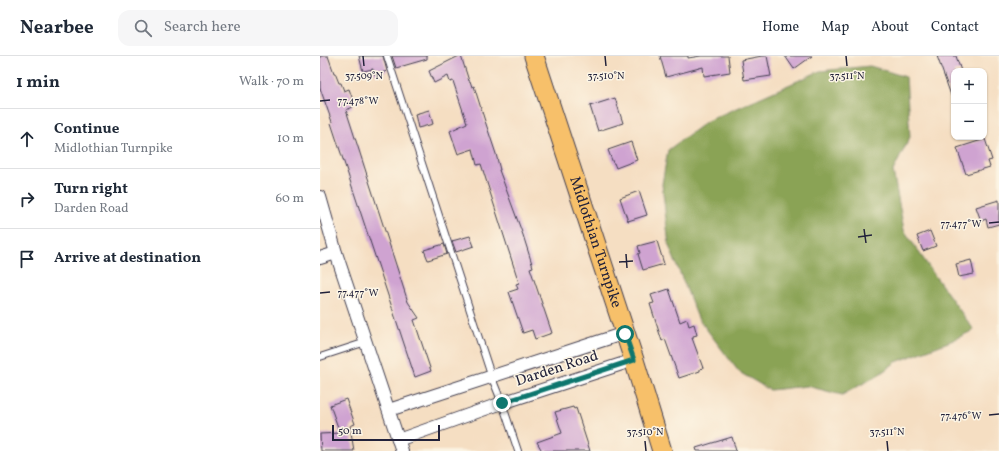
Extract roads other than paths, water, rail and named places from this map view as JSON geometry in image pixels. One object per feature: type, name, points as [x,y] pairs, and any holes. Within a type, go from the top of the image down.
[{"type":"main road","name":"Midlothian Turnpike","points":[[534,56],[634,360],[662,451]]},
{"type":"street","points":[[320,197],[336,253],[400,445]]},
{"type":"street","points":[[320,258],[336,253]]},
{"type":"street","name":"Darden Road","points":[[389,410],[625,334]]},
{"type":"street","name":"Darden Road","points":[[400,445],[502,403],[634,360]]},
{"type":"lane","points":[[387,56],[492,378],[518,451]]},
{"type":"lane","points":[[320,357],[366,342]]}]
